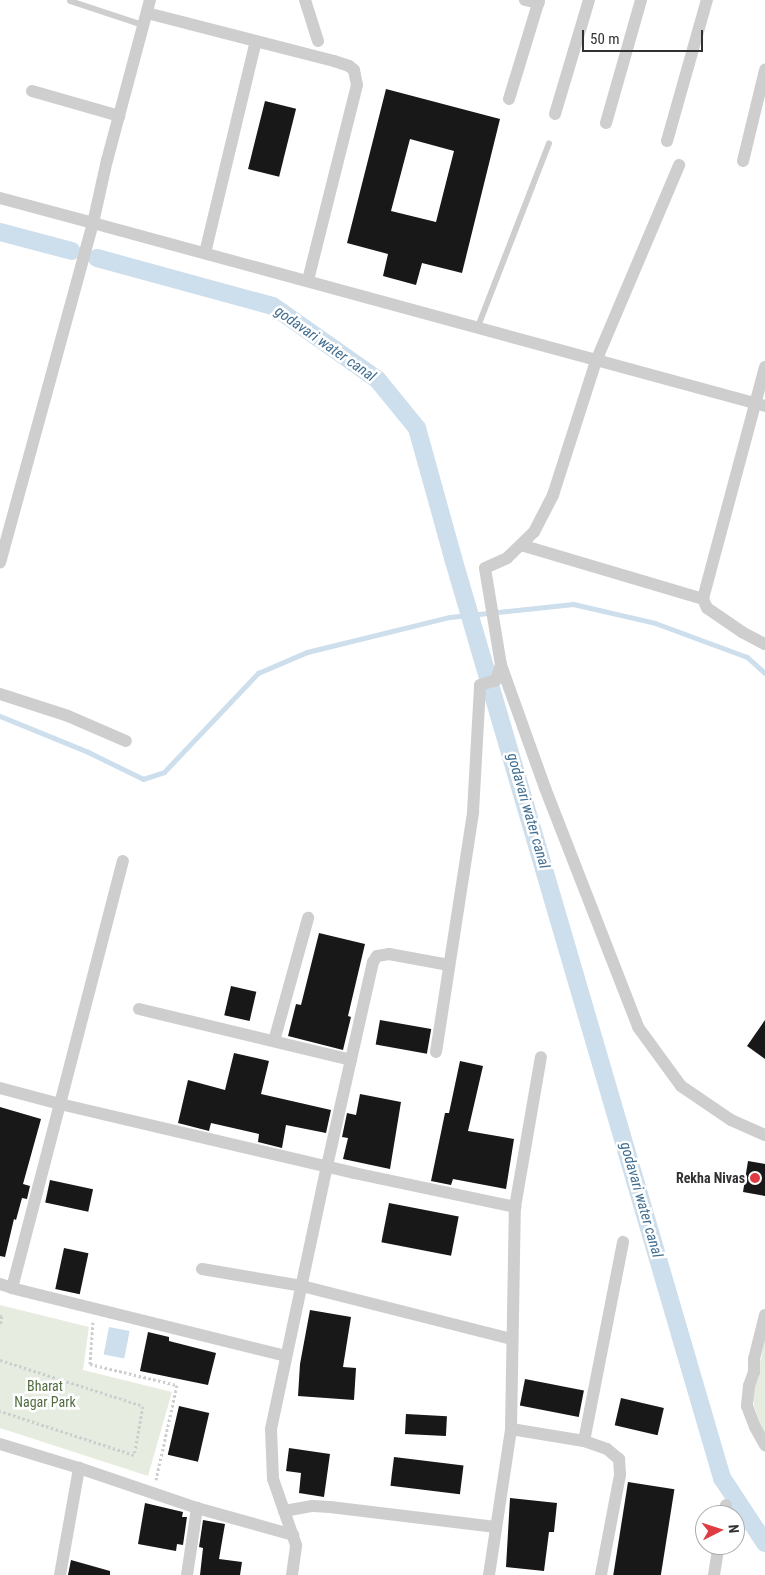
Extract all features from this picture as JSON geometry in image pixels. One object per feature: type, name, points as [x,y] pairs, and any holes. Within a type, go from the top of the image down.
[{"type":"street","points":[[0,562],[93,223],[150,0]]},
{"type":"street","points":[[305,0],[318,41]]},
{"type":"street","points":[[508,99],[539,2],[525,0]]},
{"type":"street","points":[[555,114],[589,0]]},
{"type":"street","points":[[606,123],[641,0]]},
{"type":"street","points":[[667,141],[707,0]]},
{"type":"street","points":[[145,19],[256,41],[349,66],[356,77],[357,86],[308,280]]},
{"type":"street","points":[[205,252],[256,41]]},
{"type":"street","points":[[743,161],[765,70]]},
{"type":"street","points":[[32,91],[119,116]]},
{"type":"street","points":[[678,165],[596,362],[553,495],[534,532],[507,558],[485,568],[502,665],[545,788],[638,1027],[681,1086],[731,1120],[765,1135]]},
{"type":"street","points":[[0,198],[449,318],[596,362],[760,404]]},
{"type":"street","points":[[765,367],[760,404],[703,599],[707,608],[742,632],[765,644]]},
{"type":"street","points":[[521,544],[703,599]]},
{"type":"street","points":[[436,1052],[473,812],[480,685],[496,680],[502,665]]},
{"type":"street","points":[[0,694],[68,716],[126,741]]},
{"type":"street","points":[[123,862],[60,1104],[6,1286],[286,1356]]},
{"type":"street","points":[[274,1041],[308,918]]},
{"type":"street","points":[[292,1575],[296,1545],[273,1479],[271,1429],[327,1166],[374,962],[378,956],[389,954],[449,965]]},
{"type":"street","points":[[138,1010],[351,1060]]},
{"type":"street","points":[[489,1575],[511,1429],[514,1207],[541,1057]]},
{"type":"street","points":[[0,1088],[60,1104],[327,1166],[514,1207]]},
{"type":"street","points":[[584,1441],[623,1242]]},
{"type":"street","points":[[202,1269],[302,1286],[512,1339]]},
{"type":"street","points":[[765,1315],[754,1359],[754,1372],[749,1386],[747,1406],[755,1427],[765,1445]]},
{"type":"street","points":[[511,1429],[584,1441],[606,1449],[619,1459],[620,1475],[601,1575]]},
{"type":"street","points":[[0,1444],[79,1468],[197,1508],[293,1535]]},
{"type":"street","points":[[60,1575],[79,1468]]},
{"type":"street","points":[[284,1511],[300,1507],[321,1507],[496,1527]]},
{"type":"street","points":[[187,1575],[197,1508]]},
{"type":"street","points":[[714,1575],[717,1555]]},
{"type":"lane","points":[[70,1],[145,19]]},
{"type":"lane","points":[[472,326],[549,144]]},
{"type":"path","points":[[0,1316],[2,1316],[0,1326]]},
{"type":"path","points":[[84,1318],[93,1320],[90,1364],[177,1385],[153,1493]]},
{"type":"path","points":[[0,1360],[144,1406],[134,1455],[0,1411]]},
{"type":"green space","name":"Bharat Nagar Park","points":[[0,1305],[89,1327],[83,1370],[172,1392],[148,1476],[0,1428]]},
{"type":"green space","points":[[765,1336],[765,1437],[754,1406],[753,1388],[759,1377],[758,1363],[761,1359]]},
{"type":"water","points":[[109,1327],[130,1331],[124,1358],[104,1354]]},
{"type":"building","points":[[386,89],[500,119],[462,273],[422,263],[416,285],[383,276],[388,254],[347,243]],"holes":[[[410,139],[454,151],[436,222],[391,211]]]},
{"type":"building","points":[[265,101],[296,109],[279,177],[248,169]]},
{"type":"building","points":[[319,933],[365,944],[348,1016],[351,1017],[343,1050],[288,1036],[296,1004],[301,1005]]},
{"type":"building","points":[[231,986],[256,992],[250,1021],[224,1015]]},
{"type":"building","points":[[380,1020],[431,1029],[427,1054],[376,1045]]},
{"type":"building","points":[[765,1020],[765,1059],[747,1046]]},
{"type":"building","points":[[234,1053],[269,1061],[261,1094],[331,1110],[326,1133],[286,1125],[282,1148],[258,1142],[259,1134],[211,1123],[209,1131],[178,1123],[188,1080],[225,1090]]},
{"type":"building","points":[[460,1061],[483,1066],[468,1131],[514,1139],[506,1189],[453,1179],[451,1185],[431,1181],[445,1113],[449,1113]]},
{"type":"building","points":[[360,1094],[401,1102],[390,1169],[343,1159],[348,1138],[342,1137],[347,1113],[356,1115]]},
{"type":"building","points":[[0,1107],[41,1119],[23,1184],[30,1186],[27,1199],[22,1198],[16,1220],[14,1219],[5,1257],[0,1256]]},
{"type":"building","name":"Rekha Nivas","points":[[748,1161],[765,1164],[765,1196],[743,1192]]},
{"type":"building","points":[[50,1180],[93,1189],[88,1212],[45,1202]]},
{"type":"building","points":[[389,1203],[459,1217],[451,1256],[381,1242]]},
{"type":"building","points":[[64,1248],[88,1253],[80,1294],[55,1289]]},
{"type":"building","points":[[310,1310],[351,1317],[343,1367],[356,1368],[354,1400],[298,1396],[300,1364]]},
{"type":"building","points":[[148,1332],[169,1337],[169,1341],[216,1353],[208,1385],[140,1371]]},
{"type":"building","points":[[525,1379],[584,1390],[579,1417],[520,1406]]},
{"type":"building","points":[[621,1398],[664,1408],[658,1435],[615,1425]]},
{"type":"building","points":[[179,1406],[209,1413],[198,1462],[168,1455]]},
{"type":"building","points":[[406,1414],[447,1416],[446,1436],[405,1434]]},
{"type":"building","points":[[289,1448],[330,1454],[324,1497],[299,1493],[301,1473],[286,1471]]},
{"type":"building","points":[[394,1457],[463,1466],[460,1494],[390,1486]]},
{"type":"building","points":[[628,1482],[674,1489],[661,1575],[613,1575]]},
{"type":"building","points":[[510,1498],[557,1503],[554,1532],[549,1532],[544,1571],[506,1567]]},
{"type":"building","points":[[145,1503],[183,1512],[182,1517],[187,1517],[183,1545],[177,1544],[176,1551],[138,1544]]},
{"type":"building","points":[[203,1520],[225,1524],[219,1559],[242,1562],[240,1575],[200,1575],[203,1548],[199,1547]]},
{"type":"building","points":[[71,1560],[110,1571],[110,1575],[68,1575]]},
{"type":"waterway","points":[[0,232],[72,251]]},
{"type":"waterway","name":"godavari water canal","points":[[97,258],[273,306],[377,379],[417,428],[453,558],[722,1478],[765,1543]]},
{"type":"waterway","points":[[0,716],[88,752],[143,779],[164,772],[258,673],[307,652],[450,617],[573,604],[655,623],[747,657],[765,673]]},
{"type":"place","name":"Rekha Nivas","points":[[755,1178]]}]
